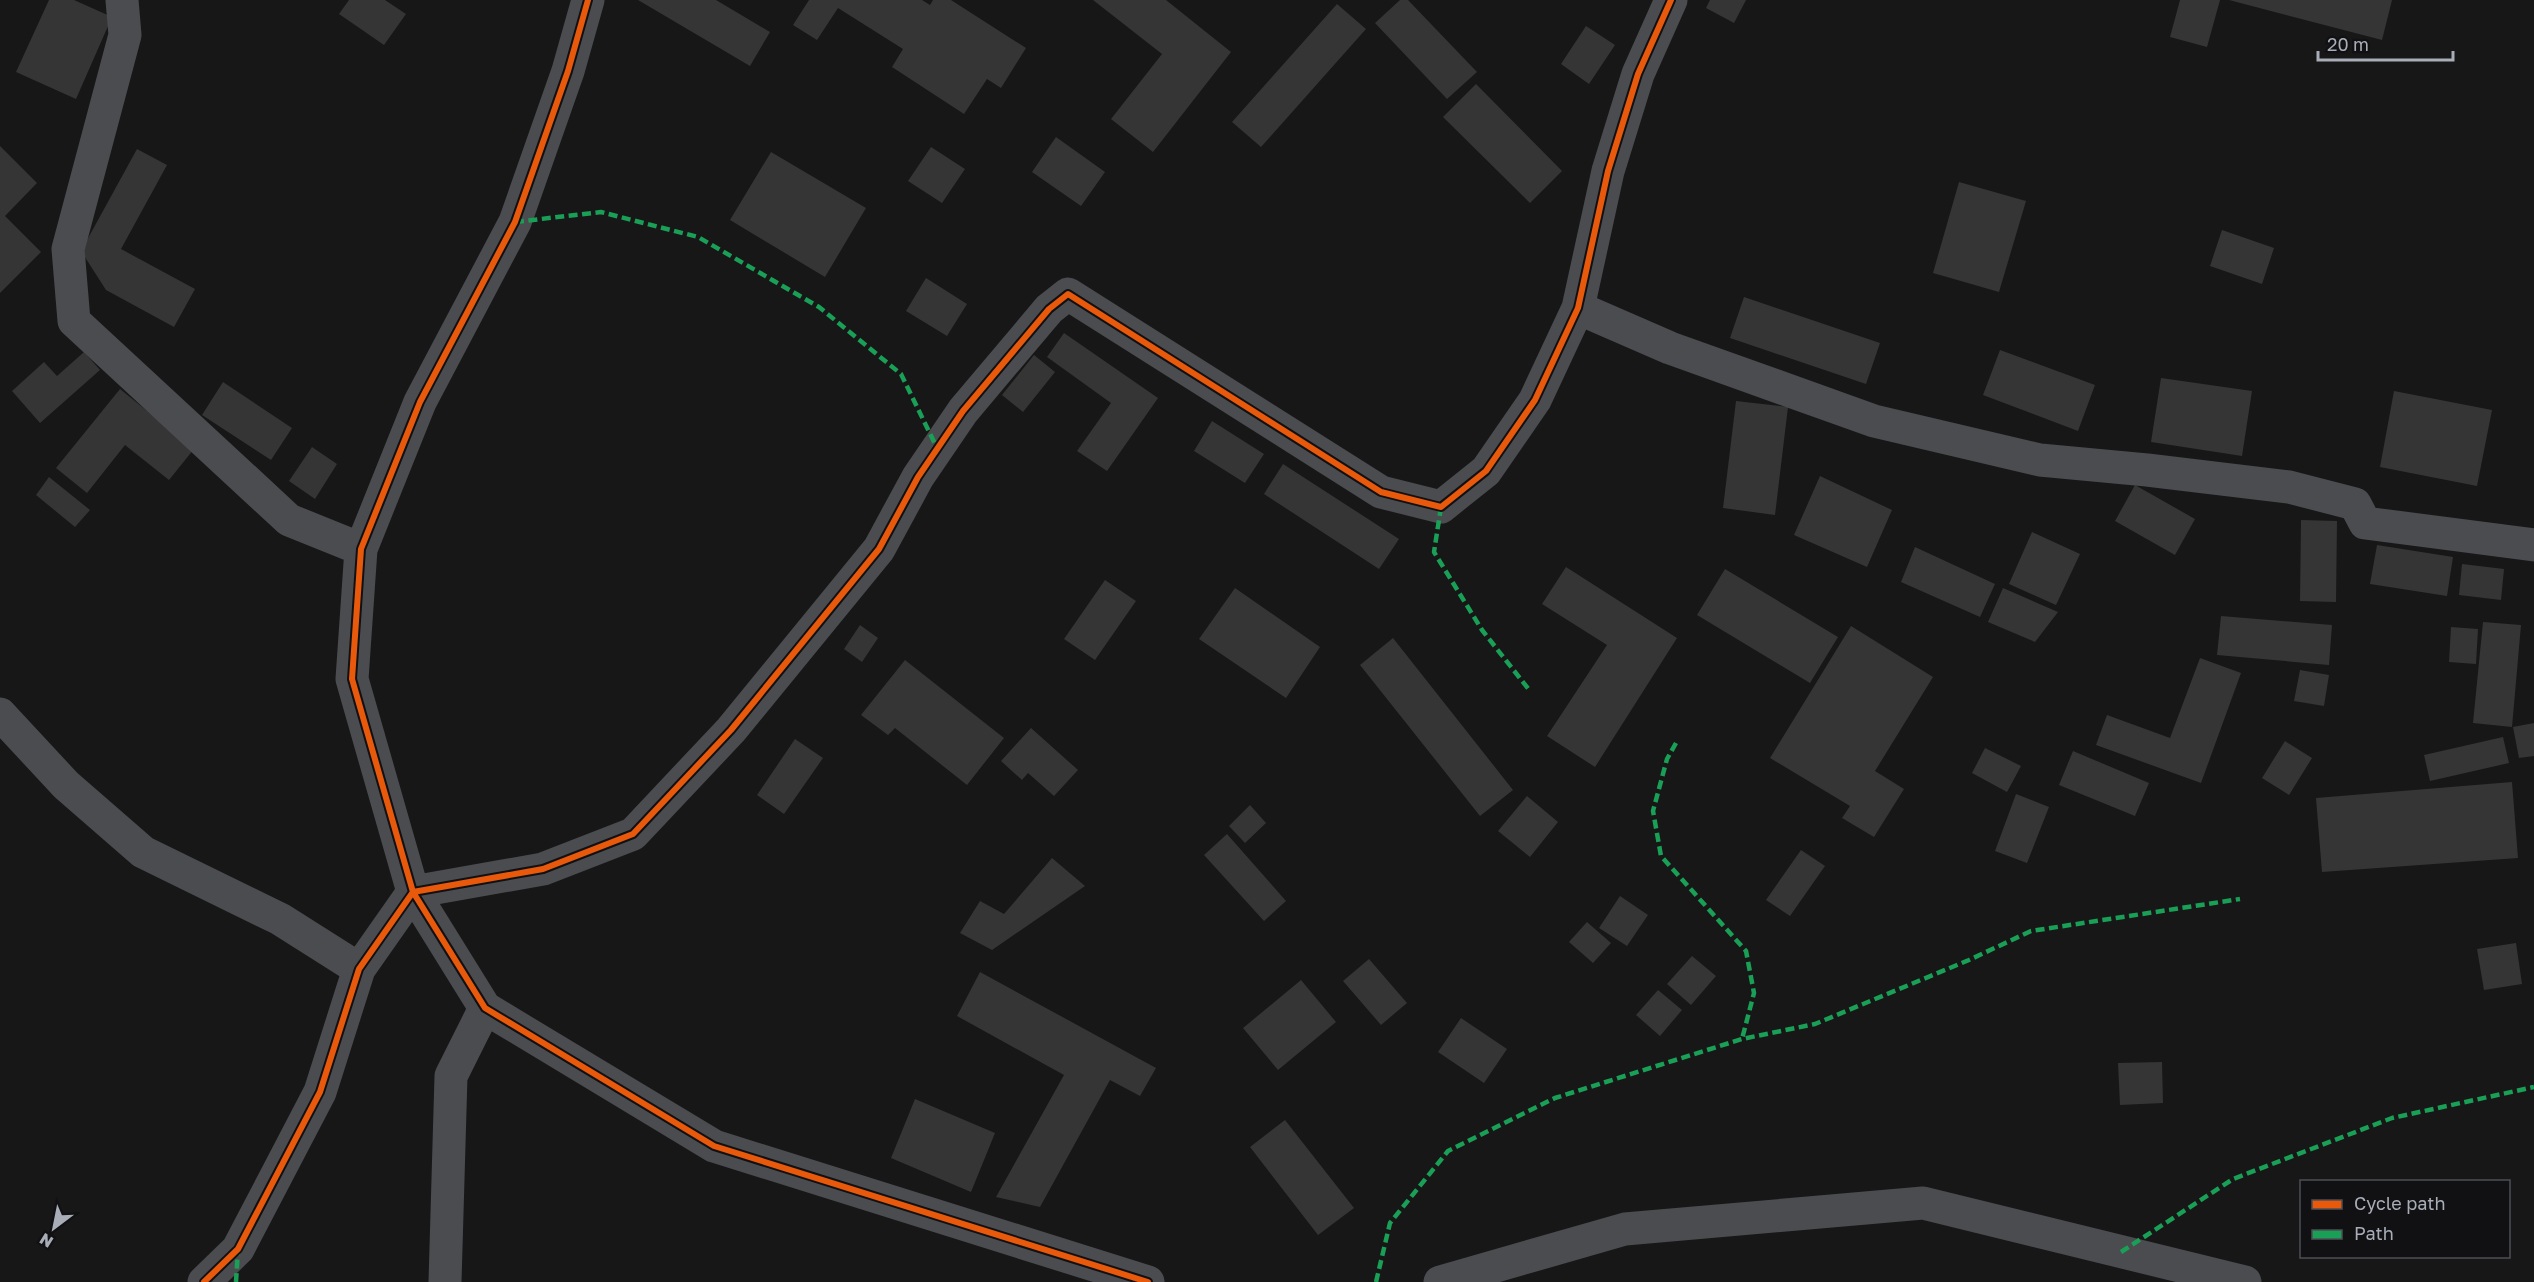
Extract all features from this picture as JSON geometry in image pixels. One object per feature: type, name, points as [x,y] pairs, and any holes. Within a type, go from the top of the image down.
[{"type":"street","points":[[122,0],[125,35],[68,249],[74,321],[289,520],[361,549]]},
{"type":"street","points":[[588,0],[568,71],[515,222],[420,402],[361,549],[352,679],[413,892],[485,1008],[714,1146],[1148,1282]]},
{"type":"street","points":[[204,1282],[238,1249],[320,1092],[359,969],[413,892],[543,869],[633,834],[731,730],[872,558],[918,477],[963,411],[1049,309],[1068,294],[1381,492],[1441,507],[1486,471],[1535,400],[1578,308],[1608,171],[1638,74],[1671,0]]},
{"type":"street","points":[[1578,308],[1670,348],[1874,421],[2040,460],[2289,487],[2355,504],[2366,524],[2534,545]]},
{"type":"street","points":[[0,714],[66,785],[144,852],[280,919],[359,969]]},
{"type":"street","points":[[445,1282],[451,1076],[485,1008]]},
{"type":"street","points":[[1440,1282],[1625,1229],[1923,1203],[2244,1282]]},
{"type":"building","points":[[49,0],[74,0],[112,17],[76,99],[16,72]]},
{"type":"building","points":[[349,0],[385,0],[406,14],[384,45],[339,14]]},
{"type":"building","points":[[638,0],[716,0],[770,32],[750,66]]},
{"type":"building","points":[[809,0],[922,0],[930,5],[933,0],[951,0],[1026,48],[1001,88],[987,79],[964,114],[892,67],[903,49],[838,8],[817,40],[793,25]]},
{"type":"building","points":[[1093,0],[1166,0],[1231,52],[1153,152],[1111,119],[1162,54]]},
{"type":"building","points":[[1400,0],[1408,0],[1477,72],[1447,99],[1375,23]]},
{"type":"building","points":[[1710,0],[1746,0],[1734,23],[1706,8]]},
{"type":"building","points":[[2180,0],[2220,0],[2207,47],[2170,37]]},
{"type":"building","points":[[2229,0],[2392,0],[2382,40]]},
{"type":"building","points":[[1337,4],[1366,29],[1261,147],[1232,122]]},
{"type":"building","points":[[1586,26],[1615,45],[1589,84],[1561,64]]},
{"type":"building","points":[[1476,84],[1562,171],[1530,203],[1443,117]]},
{"type":"building","points":[[1056,137],[1105,172],[1081,206],[1032,172]]},
{"type":"building","points":[[0,146],[37,183],[5,216],[41,252],[0,293]]},
{"type":"building","points":[[931,147],[965,169],[942,203],[908,181]]},
{"type":"building","points":[[137,149],[167,165],[121,249],[195,289],[174,327],[106,290],[81,251]]},
{"type":"building","points":[[771,152],[866,208],[825,277],[730,220]]},
{"type":"building","points":[[1959,182],[2026,201],[1999,292],[1933,273]]},
{"type":"building","points":[[2222,230],[2274,248],[2262,284],[2210,266]]},
{"type":"building","points":[[926,278],[967,304],[947,336],[906,311]]},
{"type":"building","points":[[1744,297],[1880,343],[1866,384],[1730,338]]},
{"type":"building","points":[[1064,333],[1158,398],[1107,471],[1077,451],[1111,403],[1047,357]]},
{"type":"building","points":[[2000,350],[2095,385],[2078,431],[1983,395]]},
{"type":"building","points":[[84,352],[100,370],[40,423],[12,391],[44,362],[57,376]]},
{"type":"building","points":[[1034,355],[1055,372],[1023,412],[1002,395]]},
{"type":"building","points":[[2161,378],[2252,391],[2242,456],[2151,442]]},
{"type":"building","points":[[223,382],[292,428],[271,460],[202,415]]},
{"type":"building","points":[[120,389],[194,449],[169,480],[125,445],[87,493],[56,468]]},
{"type":"building","points":[[2394,391],[2492,410],[2477,486],[2380,467]]},
{"type":"building","points":[[1736,401],[1788,407],[1775,515],[1723,508]]},
{"type":"building","points":[[1212,421],[1264,454],[1245,483],[1194,451]]},
{"type":"building","points":[[312,447],[337,464],[315,499],[289,481]]},
{"type":"building","points":[[1283,464],[1399,539],[1379,569],[1264,494]]},
{"type":"building","points":[[1820,476],[1892,510],[1867,567],[1794,535]]},
{"type":"building","points":[[49,477],[90,510],[75,527],[36,495]]},
{"type":"building","points":[[2135,485],[2195,519],[2175,555],[2115,521]]},
{"type":"building","points":[[2301,520],[2337,521],[2336,602],[2300,601]]},
{"type":"building","points":[[2032,532],[2080,554],[2056,605],[2009,584]]},
{"type":"building","points":[[2377,545],[2453,557],[2447,596],[2370,584]]},
{"type":"building","points":[[1915,547],[1995,584],[1980,617],[1901,582]]},
{"type":"building","points":[[2462,564],[2504,569],[2501,600],[2459,595]]},
{"type":"building","points":[[1566,567],[1677,638],[1595,767],[1547,736],[1607,645],[1542,604]]},
{"type":"building","points":[[1725,569],[1838,637],[1810,683],[1697,615]]},
{"type":"building","points":[[1105,580],[1136,601],[1095,660],[1064,639]]},
{"type":"building","points":[[1235,588],[1320,647],[1286,698],[1199,639]]},
{"type":"building","points":[[2003,588],[2058,612],[2035,642],[1988,622]]},
{"type":"building","points":[[2221,616],[2332,625],[2329,665],[2217,655]]},
{"type":"building","points":[[2483,622],[2521,625],[2512,727],[2473,723]]},
{"type":"building","points":[[860,625],[878,638],[862,662],[844,649]]},
{"type":"building","points":[[1851,626],[1933,677],[1875,771],[1904,789],[1874,837],[1842,818],[1850,806],[1770,758]]},
{"type":"building","points":[[2451,627],[2478,629],[2476,664],[2449,662]]},
{"type":"building","points":[[1393,638],[1513,790],[1480,816],[1360,665]]},
{"type":"building","points":[[2200,658],[2241,673],[2201,783],[2096,745],[2107,715],[2170,738]]},
{"type":"building","points":[[905,660],[1004,738],[967,785],[895,728],[888,735],[861,715]]},
{"type":"building","points":[[2300,670],[2329,675],[2324,706],[2294,701]]},
{"type":"building","points":[[2534,723],[2534,756],[2519,758],[2513,727]]},
{"type":"building","points":[[1031,728],[1078,770],[1054,796],[1028,773],[1022,780],[1001,761]]},
{"type":"building","points":[[2503,737],[2509,763],[2430,781],[2424,755]]},
{"type":"building","points":[[795,739],[823,758],[784,814],[757,795]]},
{"type":"building","points":[[2285,741],[2312,758],[2289,795],[2262,778]]},
{"type":"building","points":[[1985,748],[2021,766],[2007,792],[1972,773]]},
{"type":"building","points":[[2073,751],[2149,783],[2135,816],[2059,785]]},
{"type":"building","points":[[2512,782],[2518,858],[2322,872],[2316,798]]},
{"type":"building","points":[[2016,794],[2049,807],[2027,863],[1995,851]]},
{"type":"building","points":[[1527,796],[1558,822],[1530,857],[1498,831]]},
{"type":"building","points":[[1250,805],[1266,823],[1245,843],[1229,826]]},
{"type":"building","points":[[1227,834],[1286,901],[1264,921],[1204,855]]},
{"type":"building","points":[[1801,850],[1825,866],[1790,916],[1766,900]]},
{"type":"building","points":[[1052,858],[1085,886],[992,950],[960,933],[980,901],[1004,914]]},
{"type":"building","points":[[1620,896],[1648,915],[1627,946],[1599,928]]},
{"type":"building","points":[[1587,922],[1611,943],[1593,963],[1569,942]]},
{"type":"building","points":[[2516,943],[2522,984],[2484,990],[2477,949]]},
{"type":"building","points":[[1692,956],[1716,976],[1691,1005],[1667,984]]},
{"type":"building","points":[[1369,959],[1407,1003],[1381,1025],[1343,981]]},
{"type":"building","points":[[980,972],[1156,1068],[1140,1096],[1110,1080],[1040,1207],[996,1197],[1064,1075],[957,1016]]},
{"type":"building","points":[[1301,980],[1336,1022],[1278,1070],[1243,1028]]},
{"type":"building","points":[[1658,990],[1682,1010],[1660,1036],[1636,1015]]},
{"type":"building","points":[[1461,1018],[1507,1049],[1484,1083],[1438,1052]]},
{"type":"building","points":[[2162,1062],[2163,1103],[2120,1105],[2118,1063]]},
{"type":"building","points":[[915,1099],[995,1133],[971,1192],[891,1158]]},
{"type":"building","points":[[1285,1120],[1354,1208],[1318,1235],[1250,1147]]},
{"type":"marked path","points":[[515,222],[601,212],[698,237],[819,307],[901,374],[937,448]]},
{"type":"marked path","points":[[1441,507],[1434,552],[1482,630],[1530,691]]},
{"type":"marked path","points":[[1676,743],[1667,759],[1653,811],[1661,856],[1746,951],[1754,993],[1742,1039]]},
{"type":"marked path","points":[[1376,1282],[1390,1223],[1448,1151],[1555,1098],[1742,1039],[1815,1024],[1969,960],[2031,931],[2240,899]]},
{"type":"marked path","points":[[2121,1252],[2233,1179],[2392,1118],[2534,1087]]},
{"type":"marked path","points":[[236,1282],[238,1249]]},
{"type":"cycle path","points":[[588,0],[568,71],[515,222],[420,402],[361,549],[352,679],[413,892],[485,1008],[714,1146],[1148,1282]]},
{"type":"cycle path","points":[[204,1282],[238,1249],[320,1092],[359,969],[413,892],[543,869],[633,834],[731,730],[879,549],[918,477],[963,411],[1049,309],[1068,294],[1381,492],[1441,507],[1486,471],[1535,400],[1578,308],[1608,171],[1638,74],[1671,0]]}]
